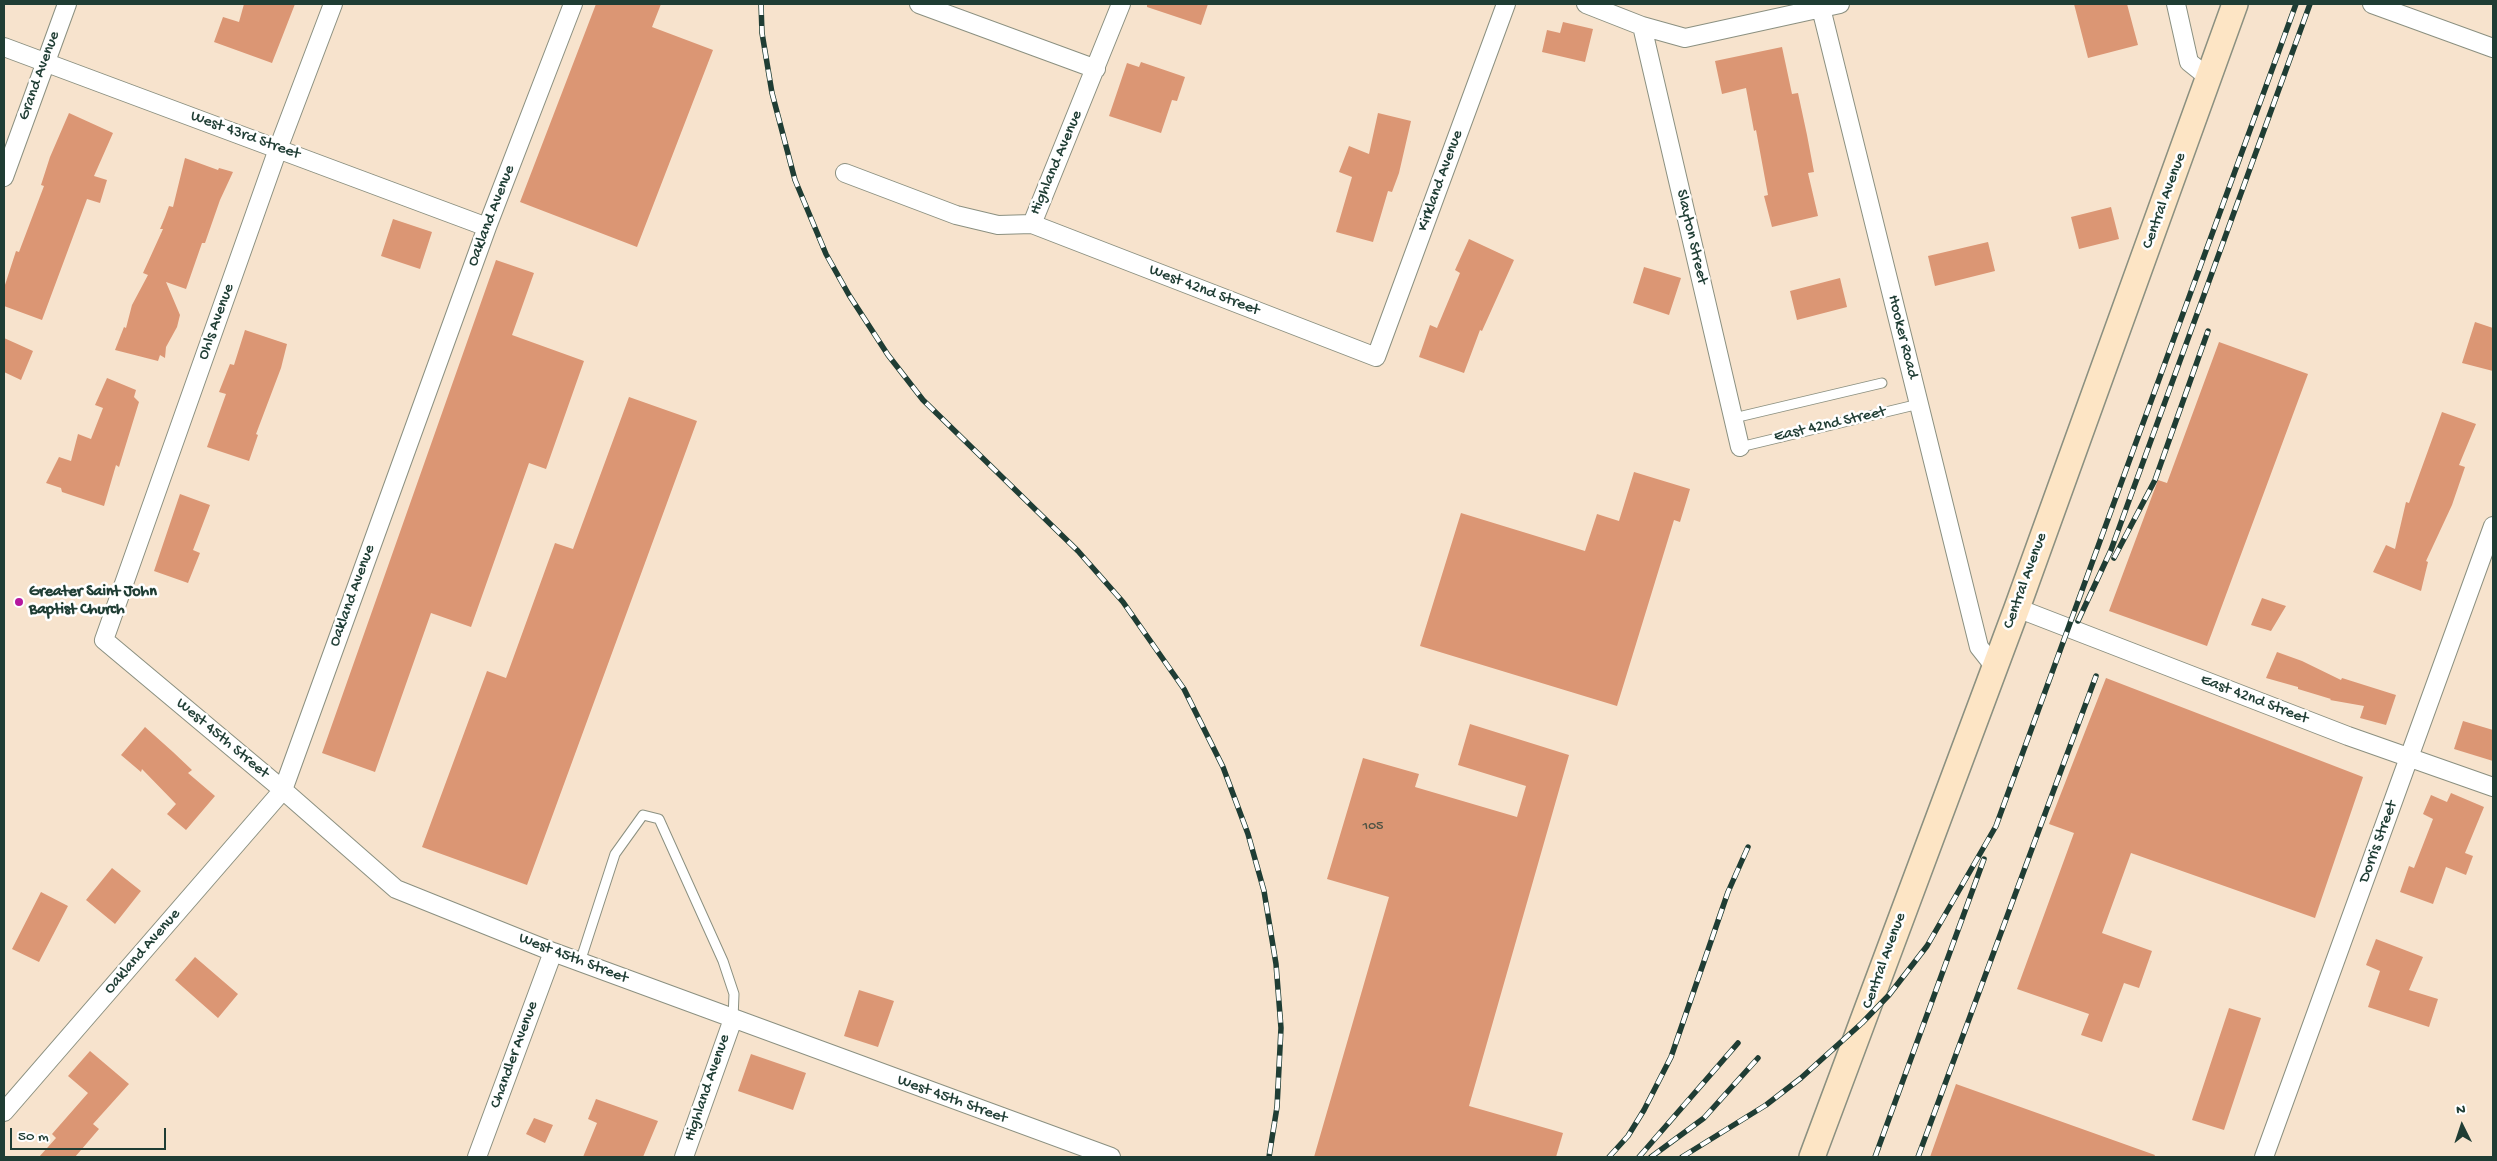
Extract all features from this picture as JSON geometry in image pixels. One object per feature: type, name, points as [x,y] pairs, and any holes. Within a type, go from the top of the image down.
[{"type":"street","name":"Grand Avenue","points":[[4,176],[67,4]]},
{"type":"street","name":"Ohls Avenue","points":[[104,640],[278,148],[333,4]]},
{"type":"street","name":"Oakland Avenue","points":[[4,1112],[283,790],[487,227],[573,4]]},
{"type":"street","points":[[919,4],[1096,69]]},
{"type":"street","name":"Highland Avenue","points":[[844,173],[956,215],[998,225],[1032,224],[1121,4]]},
{"type":"street","name":"Kirkland Avenue","points":[[1376,357],[1506,4]]},
{"type":"street","points":[[1586,4],[1642,26],[1685,38],[1821,6],[1840,4]]},
{"type":"street","points":[[2176,4],[2189,62],[2209,78]]},
{"type":"street","name":"Central Avenue","points":[[1812,1157],[2017,608],[2236,4]]},
{"type":"street","points":[[2372,4],[2493,48]]},
{"type":"street","name":"Hooker Road","points":[[1821,6],[1979,647],[1994,666]]},
{"type":"street","name":"Slayton Street","points":[[1642,26],[1740,447]]},
{"type":"street","name":"West 43rd Street","points":[[4,46],[487,227]]},
{"type":"street","name":"West 42nd Street","points":[[1032,224],[1376,357]]},
{"type":"street","name":"Dorris Street","points":[[2264,1157],[2493,526]]},
{"type":"street","name":"East 42nd Street","points":[[2017,608],[2348,736],[2410,756],[2493,787]]},
{"type":"street","name":"West 45th Street","points":[[104,640],[283,790],[396,889],[553,952],[732,1019],[1072,1151],[1111,1157]]},
{"type":"street","name":"Chandler Avenue","points":[[477,1157],[553,952]]},
{"type":"street","name":"Highland Avenue","points":[[684,1157],[732,1019]]},
{"type":"lane","points":[[1734,418],[1882,383]]},
{"type":"lane","name":"East 42nd Street","points":[[1740,447],[1919,404]]},
{"type":"lane","points":[[580,962],[615,854],[643,815],[659,819],[723,962],[734,994],[732,1019]]},
{"type":"building","points":[[244,4],[295,4],[272,63],[214,42],[223,17],[239,22]]},
{"type":"building","points":[[596,4],[661,4],[652,27],[713,50],[637,247],[520,202]]},
{"type":"building","points":[[1147,4],[1208,4],[1201,25],[1147,7]]},
{"type":"building","points":[[2074,4],[2127,4],[2138,45],[2088,58]]},
{"type":"building","points":[[1563,22],[1593,29],[1585,62],[1542,52],[1547,30],[1560,33]]},
{"type":"building","points":[[1782,47],[1792,94],[1798,93],[1807,135],[1814,172],[1808,173],[1818,216],[1772,227],[1764,196],[1768,195],[1746,88],[1722,94],[1715,61]]},
{"type":"building","points":[[1141,62],[1185,77],[1177,101],[1172,100],[1161,133],[1109,116],[1127,63],[1139,67]]},
{"type":"building","points":[[69,113],[113,133],[94,176],[107,180],[100,203],[87,199],[42,320],[4,306],[4,288],[16,251],[19,252],[44,186],[41,185],[50,157]]},
{"type":"building","points":[[1378,113],[1411,121],[1399,173],[1392,192],[1388,191],[1373,242],[1336,232],[1352,177],[1339,172],[1349,146],[1369,154]]},
{"type":"building","points":[[185,158],[218,170],[219,168],[233,172],[220,200],[205,243],[202,243],[186,289],[166,282],[180,315],[177,327],[166,347],[165,358],[160,355],[158,361],[115,350],[124,327],[126,328],[132,305],[148,275],[143,273],[163,229],[160,229],[169,206],[173,207]]},
{"type":"building","points":[[2111,207],[2119,239],[2079,249],[2071,217]]},
{"type":"building","points":[[393,219],[432,232],[420,269],[381,256]]},
{"type":"building","points":[[1469,239],[1514,260],[1482,331],[1480,330],[1464,373],[1419,357],[1430,325],[1437,328],[1460,273],[1455,270]]},
{"type":"building","points":[[1988,242],[1995,271],[1935,286],[1928,256]]},
{"type":"building","points":[[496,260],[534,273],[512,335],[584,361],[546,469],[529,463],[471,627],[431,613],[375,772],[322,753]]},
{"type":"building","points":[[1644,267],[1681,278],[1669,315],[1633,303]]},
{"type":"building","points":[[1840,278],[1847,307],[1797,320],[1790,291]]},
{"type":"building","points":[[2475,322],[2493,328],[2493,371],[2462,363]]},
{"type":"building","points":[[245,330],[287,344],[281,368],[256,434],[258,435],[249,461],[207,447],[226,394],[219,392],[230,364],[234,365]]},
{"type":"building","points":[[4,338],[33,351],[21,380],[4,372]]},
{"type":"building","points":[[2219,342],[2308,374],[2207,646],[2109,611],[2158,480],[2167,483]]},
{"type":"building","points":[[107,378],[136,390],[134,397],[139,402],[119,467],[116,465],[104,506],[62,492],[61,488],[46,483],[59,457],[71,461],[78,434],[91,439],[103,408],[95,405]]},
{"type":"building","points":[[629,397],[697,421],[527,885],[422,847],[487,671],[506,678],[555,543],[573,549]]},
{"type":"building","points":[[2442,412],[2476,424],[2459,465],[2465,467],[2452,505],[2426,561],[2428,562],[2421,591],[2373,572],[2386,545],[2395,549],[2406,502],[2409,503]]},
{"type":"building","points":[[1634,472],[1690,489],[1680,522],[1674,520],[1617,706],[1420,646],[1461,513],[1585,551],[1597,514],[1619,521]]},
{"type":"building","points":[[180,494],[210,505],[193,550],[200,553],[188,583],[154,571]]},
{"type":"building","points":[[2262,598],[2286,606],[2271,631],[2251,625]]},
{"type":"building","points":[[2277,652],[2302,661],[2341,680],[2342,678],[2396,695],[2386,725],[2360,718],[2364,706],[2330,700],[2298,689],[2298,687],[2266,678]]},
{"type":"building","points":[[2106,678],[2363,777],[2315,918],[2131,853],[2102,933],[2152,951],[2139,988],[2124,983],[2102,1042],[2081,1035],[2089,1014],[2017,989],[2074,833],[2049,824]]},
{"type":"building","points":[[2463,721],[2493,730],[2493,761],[2454,749]]},
{"type":"building","points":[[1470,724],[1569,755],[1469,1106],[1563,1133],[1556,1157],[1314,1157],[1389,897],[1327,879],[1363,758],[1419,774],[1415,787],[1517,817],[1526,786],[1458,765]]},
{"type":"building","points":[[145,727],[192,770],[188,773],[215,796],[186,830],[167,814],[176,804],[142,769],[141,772],[121,755]]},
{"type":"building","points":[[2451,793],[2484,807],[2465,853],[2473,856],[2466,875],[2446,867],[2433,904],[2400,892],[2409,866],[2414,868],[2433,819],[2423,814],[2431,795],[2447,802]]},
{"type":"building","points":[[112,868],[141,891],[115,924],[86,900]]},
{"type":"building","points":[[41,892],[68,906],[39,962],[12,949]]},
{"type":"building","points":[[2376,939],[2423,957],[2409,990],[2438,999],[2429,1027],[2368,1007],[2380,971],[2366,965]]},
{"type":"building","points":[[195,957],[238,994],[218,1018],[175,980]]},
{"type":"building","points":[[859,990],[894,1001],[878,1047],[844,1036]]},
{"type":"building","points":[[2229,1008],[2261,1018],[2224,1130],[2192,1120]]},
{"type":"building","points":[[90,1051],[129,1084],[93,1124],[99,1129],[75,1157],[39,1157],[56,1138],[52,1134],[88,1093],[68,1076]]},
{"type":"building","points":[[751,1054],[806,1073],[793,1110],[738,1091]]},
{"type":"building","points":[[1956,1084],[2155,1155],[2154,1157],[1930,1157]]},
{"type":"building","points":[[596,1099],[658,1121],[643,1157],[583,1157],[597,1123],[588,1119]]},
{"type":"building","points":[[534,1118],[553,1125],[545,1143],[526,1134]]},
{"type":"railway","points":[[761,4],[762,33],[772,93],[795,180],[826,254],[849,295],[888,355],[923,400],[1078,551],[1123,602],[1184,689],[1223,767],[1248,834],[1264,891],[1276,964],[1281,1028],[1277,1107],[1269,1157]]},
{"type":"railway","points":[[1682,1157],[1766,1105],[1801,1078],[1862,1023],[1889,995],[1927,946],[1996,826],[2296,4]]},
{"type":"railway","points":[[2078,621],[2111,550],[2310,4]]},
{"type":"railway","points":[[2114,558],[2155,480],[2208,331]]},
{"type":"railway","points":[[1918,1157],[2096,676]]},
{"type":"railway","points":[[1609,1157],[1628,1136],[1644,1110],[1671,1057],[1728,892],[1748,847]]},
{"type":"railway","points":[[1875,1157],[1984,859]]},
{"type":"railway","points":[[1639,1157],[1738,1043]]},
{"type":"railway","points":[[1651,1157],[1704,1118],[1758,1058]]},
{"type":"place","name":"Greater Saint John Baptist Church","points":[[19,602]]}]
